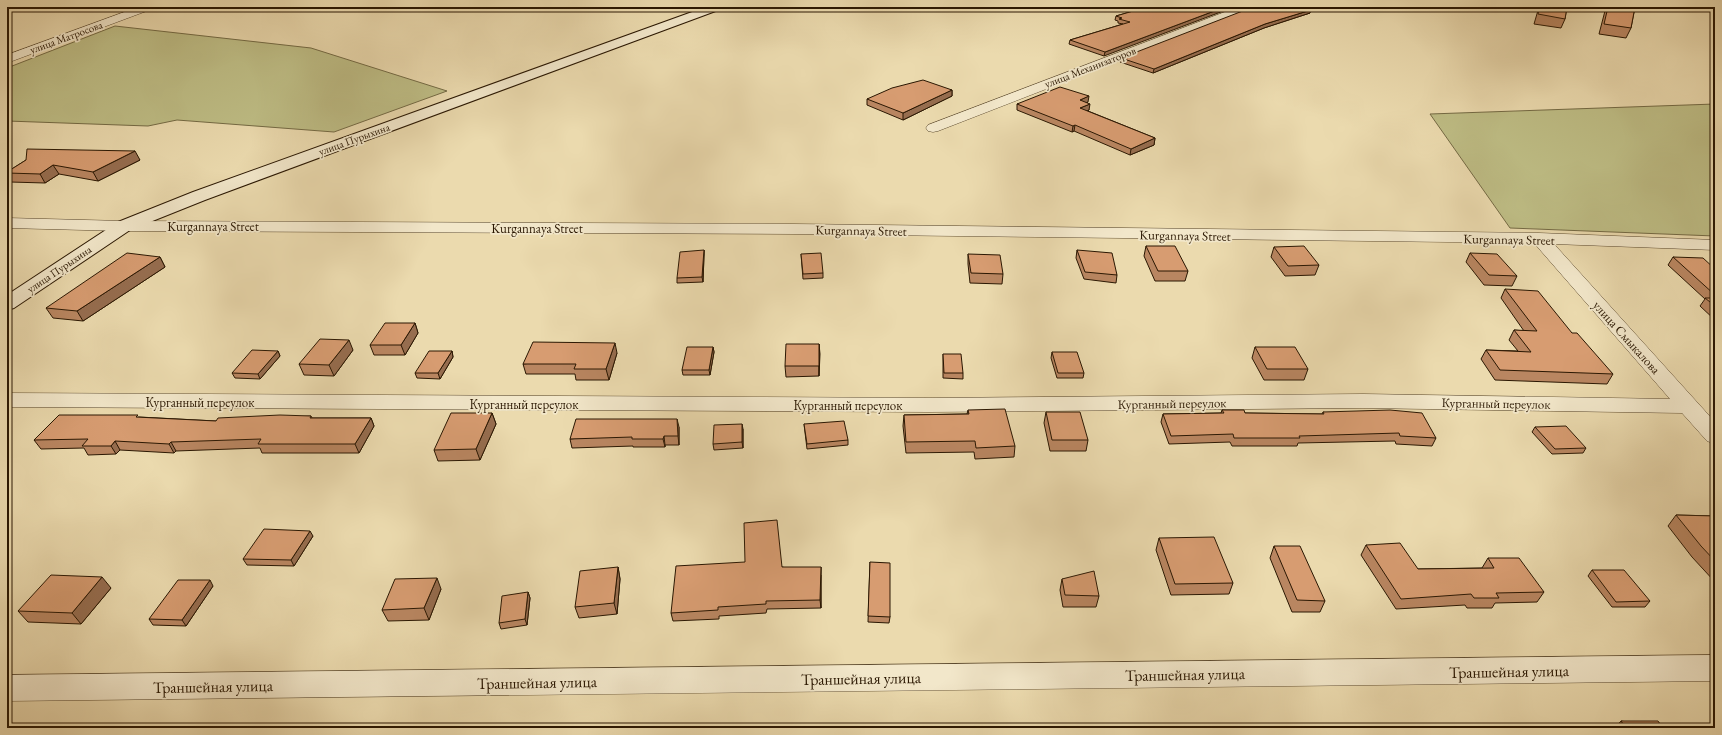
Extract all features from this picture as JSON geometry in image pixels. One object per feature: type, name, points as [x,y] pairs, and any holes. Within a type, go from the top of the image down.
[{"type":"street","name":"улица Матросова","points":[[7,60],[148,7]]},
{"type":"street","name":"улица Пурыхина","points":[[7,304],[124,226],[266,172],[717,7]]},
{"type":"street","name":"улица Механизаторов","points":[[933,128],[1248,7]]},
{"type":"street","name":"Kurgannaya Street","points":[[7,223],[124,226],[786,229],[1539,238],[1715,245]]},
{"type":"street","name":"улица Смыкалова","points":[[1539,238],[1715,436]]},
{"type":"street","name":"Курганный переулок","points":[[7,400],[913,405],[1363,401],[1688,406]]},
{"type":"street","name":"Траншейная улица","points":[[7,688],[1715,668]]},
{"type":"shaded area","points":[[115,26],[311,48],[447,91],[334,132],[177,120],[148,126],[7,121],[7,68]]},
{"type":"shaded area","points":[[1715,104],[1715,236],[1510,228],[1430,114]]},
{"type":"building","points":[[1147,7],[1225,7],[1105,52],[1070,40],[1130,22],[1119,19],[1122,18],[1116,16]]},
{"type":"building","points":[[1253,7],[1300,7],[1311,10],[1265,24],[1154,69],[1121,58]]},
{"type":"building","points":[[1540,7],[1567,7],[1565,19],[1538,14]]},
{"type":"building","points":[[1608,7],[1635,7],[1631,28],[1604,24]]},
{"type":"building","points":[[923,80],[952,90],[903,113],[867,99],[892,88]]},
{"type":"building","points":[[1060,87],[1089,96],[1080,100],[1090,104],[1080,108],[1155,138],[1131,149],[1075,125],[1073,126],[1017,104]]},
{"type":"building","points":[[27,149],[135,151],[93,172],[53,165],[40,174],[7,173],[26,160]]},
{"type":"building","points":[[1146,246],[1175,246],[1188,271],[1158,271]]},
{"type":"building","points":[[1304,246],[1319,265],[1288,266],[1274,247]]},
{"type":"building","points":[[704,250],[702,277],[677,278],[680,252]]},
{"type":"building","points":[[1077,250],[1112,253],[1117,275],[1085,272]]},
{"type":"building","points":[[127,253],[160,257],[77,311],[46,308]]},
{"type":"building","points":[[821,253],[823,273],[803,274],[801,254]]},
{"type":"building","points":[[1470,253],[1497,254],[1517,276],[1489,275]]},
{"type":"building","points":[[968,254],[1000,255],[1003,274],[971,273]]},
{"type":"building","points":[[1673,257],[1703,258],[1715,269],[1715,295]]},
{"type":"building","points":[[1505,289],[1538,291],[1572,333],[1577,333],[1613,374],[1500,370],[1486,350],[1531,352],[1514,330],[1537,331]]},
{"type":"building","points":[[1705,298],[1715,298],[1715,306]]},
{"type":"building","points":[[385,323],[415,323],[401,345],[370,345]]},
{"type":"building","points":[[320,339],[349,340],[329,365],[299,364]]},
{"type":"building","points":[[533,342],[615,343],[606,369],[574,369],[576,364],[523,364]]},
{"type":"building","points":[[786,344],[819,344],[819,366],[785,366]]},
{"type":"building","points":[[687,347],[713,347],[709,370],[682,370]]},
{"type":"building","points":[[1255,347],[1295,347],[1308,369],[1267,369]]},
{"type":"building","points":[[252,350],[278,351],[258,374],[232,373]]},
{"type":"building","points":[[429,351],[452,351],[438,373],[415,373]]},
{"type":"building","points":[[1052,352],[1077,352],[1084,373],[1058,373]]},
{"type":"building","points":[[943,354],[961,354],[963,373],[944,373]]},
{"type":"building","points":[[1005,409],[1015,446],[976,448],[975,441],[906,442],[904,415],[969,414],[968,410]]},
{"type":"building","points":[[1222,410],[1244,410],[1245,413],[1324,414],[1323,412],[1390,410],[1422,413],[1436,438],[1400,436],[1399,433],[1299,436],[1300,438],[1234,438],[1233,434],[1171,436],[1163,414],[1224,413]]},
{"type":"building","points":[[1046,412],[1080,412],[1088,440],[1052,440]]},
{"type":"building","points":[[451,413],[492,413],[476,449],[434,450]]},
{"type":"building","points":[[59,415],[138,415],[136,417],[216,421],[218,418],[280,415],[311,416],[310,418],[371,418],[355,444],[258,444],[261,439],[171,442],[169,444],[115,441],[111,446],[82,446],[88,439],[34,440]]},
{"type":"building","points":[[576,419],[677,419],[678,436],[664,436],[663,439],[632,439],[632,437],[570,439]]},
{"type":"building","points":[[844,421],[848,440],[807,444],[804,424]]},
{"type":"building","points":[[742,424],[742,442],[713,444],[714,425]]},
{"type":"building","points":[[1566,426],[1586,448],[1555,449],[1535,427]]},
{"type":"building","points":[[1676,515],[1715,516],[1715,561],[1701,546]]},
{"type":"building","points":[[777,520],[782,567],[821,567],[820,600],[766,601],[766,604],[718,607],[718,610],[671,613],[676,566],[745,562],[744,523]]},
{"type":"building","points":[[264,529],[310,531],[291,560],[243,559]]},
{"type":"building","points":[[1214,537],[1233,583],[1175,584],[1159,538]]},
{"type":"building","points":[[1400,543],[1418,569],[1494,568],[1488,558],[1519,558],[1544,592],[1496,593],[1499,598],[1474,598],[1471,594],[1401,599],[1366,545]]},
{"type":"building","points":[[1274,546],[1300,546],[1325,601],[1297,600]]},
{"type":"building","points":[[870,562],[890,563],[890,617],[868,616]]},
{"type":"building","points":[[618,567],[614,603],[575,607],[580,571]]},
{"type":"building","points":[[1592,570],[1624,570],[1650,601],[1616,602]]},
{"type":"building","points":[[1094,571],[1099,596],[1065,595],[1062,579]]},
{"type":"building","points":[[51,575],[102,577],[72,613],[18,611]]},
{"type":"building","points":[[437,578],[424,608],[382,610],[395,579]]},
{"type":"building","points":[[178,580],[210,580],[182,620],[149,619]]},
{"type":"building","points":[[528,592],[525,619],[499,623],[502,596]]},
{"type":"building","points":[[1621,721],[1658,721],[1663,728],[1626,728]]},
{"type":"building","points":[[1707,725],[1715,726],[1715,728],[1709,728]]}]
